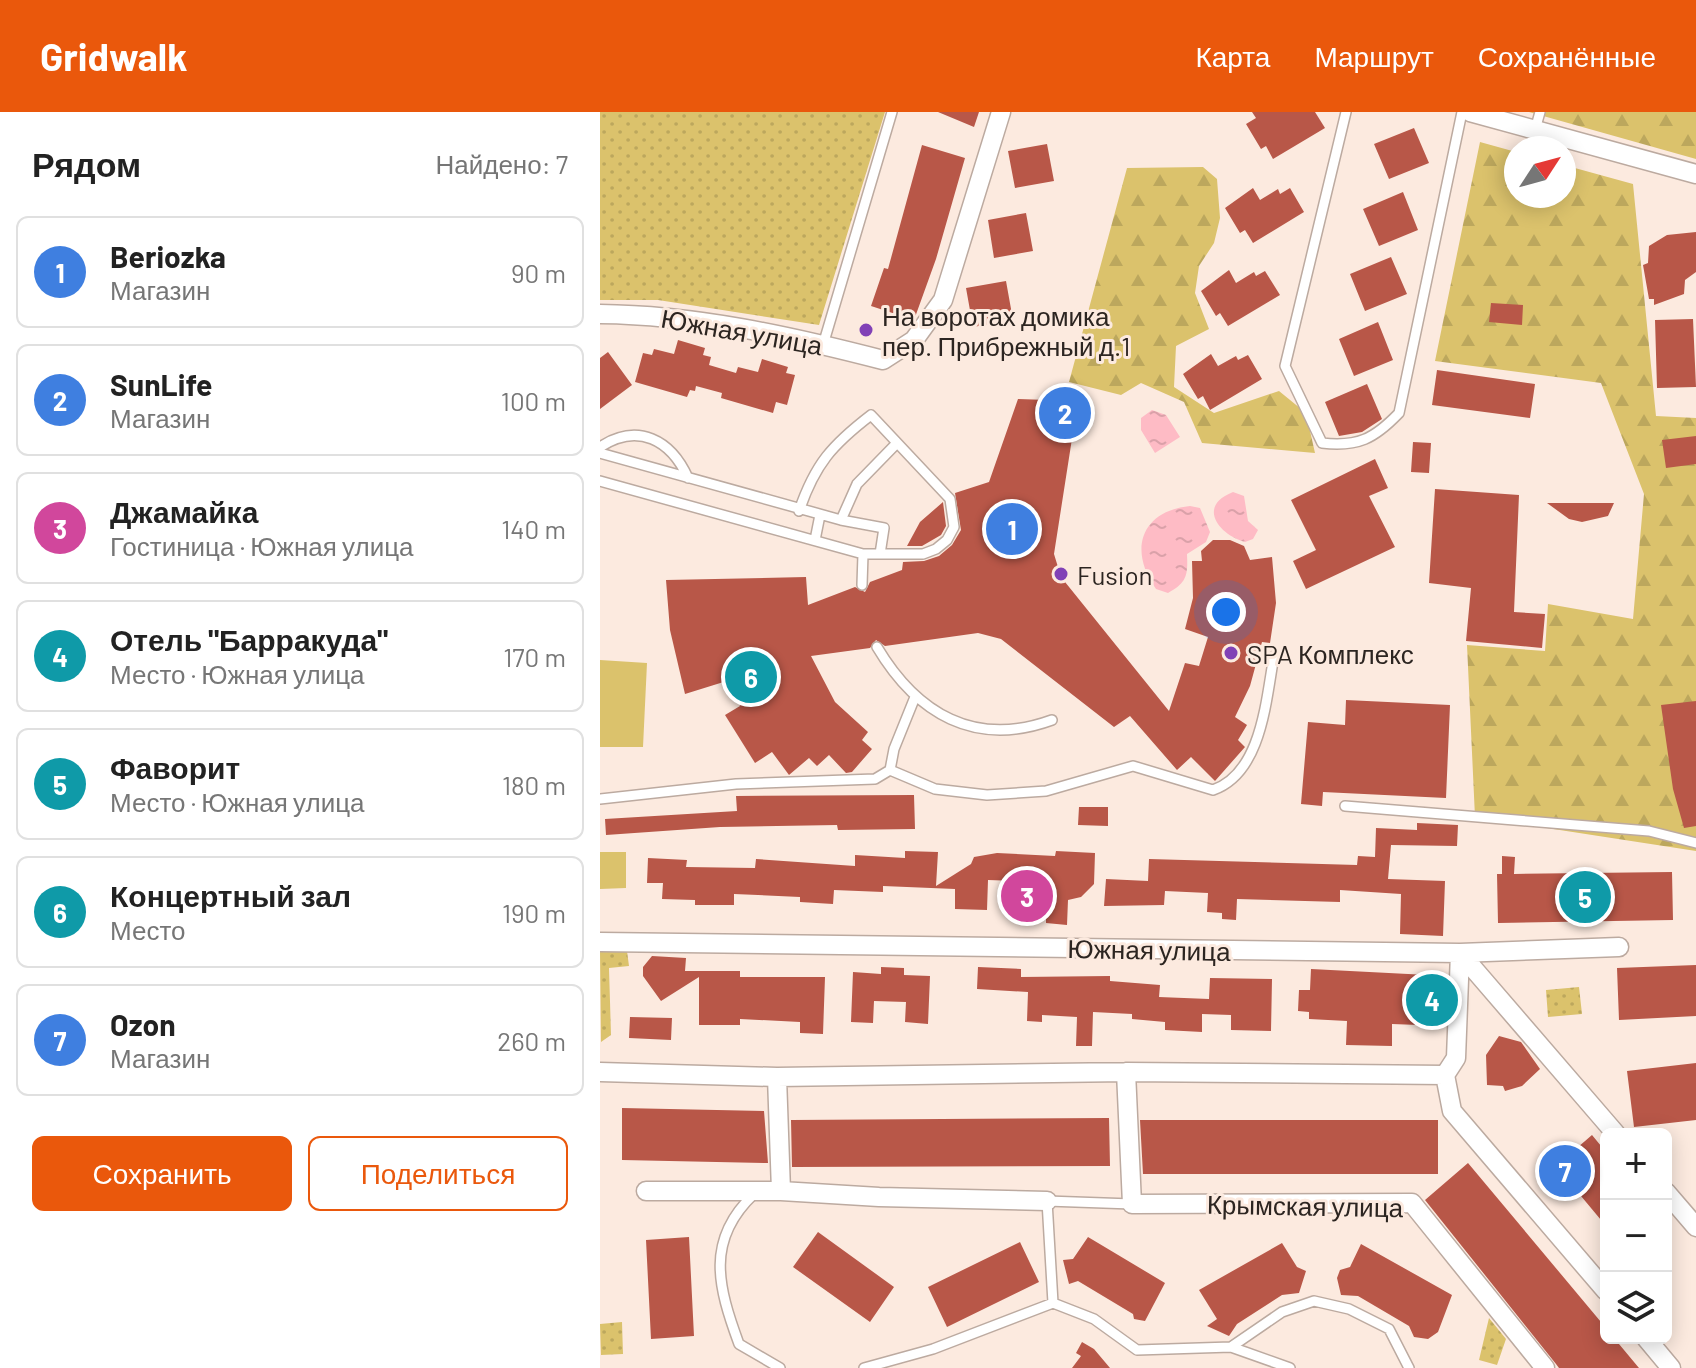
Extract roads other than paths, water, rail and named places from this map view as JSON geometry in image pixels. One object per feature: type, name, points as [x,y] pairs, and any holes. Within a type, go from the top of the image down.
[{"type":"street","name":"Южная улица","points":[[600,314],[664,314],[883,360],[914,340],[943,300],[1001,112]]},
{"type":"street","points":[[1470,112],[1538,121],[1564,136]]},
{"type":"street","points":[[1576,139],[1586,134],[1696,164]]},
{"type":"street","points":[[1576,142],[1696,174]]},
{"type":"street","name":"Южная улица","points":[[600,942],[1460,953],[1619,947]]},
{"type":"street","points":[[1460,953],[1456,1058],[1445,1075],[1452,1111],[1600,1284]]},
{"type":"street","points":[[1460,953],[1611,1128]]},
{"type":"street","points":[[600,1072],[777,1077],[1126,1072],[1445,1075]]},
{"type":"street","points":[[1126,1072],[1132,1204]]},
{"type":"street","points":[[777,1077],[781,1191]]},
{"type":"street","name":"Крымская улица","points":[[646,1191],[781,1191],[1047,1201]]},
{"type":"street","points":[[1672,1199],[1696,1227]]},
{"type":"street","name":"Крымская улица","points":[[1132,1204],[1412,1203],[1545,1368]]},
{"type":"street","points":[[1651,1344],[1671,1368]]},
{"type":"lane","points":[[823,345],[892,112]]},
{"type":"lane","points":[[1346,112],[1285,366],[1322,443],[1348,446],[1380,433],[1399,413],[1462,112]]},
{"type":"lane","points":[[600,481],[863,554],[930,552],[947,540],[955,520],[946,493],[871,415],[824,456],[809,480],[799,511]]},
{"type":"lane","points":[[600,447],[614,437],[631,434],[649,436],[665,444],[679,459],[688,478]]},
{"type":"lane","points":[[841,520],[857,484],[897,443]]},
{"type":"lane","points":[[600,453],[799,511],[884,528],[880,554]]},
{"type":"lane","points":[[815,540],[820,515]]},
{"type":"lane","points":[[862,585],[863,554]]},
{"type":"lane","points":[[877,647],[893,673],[915,697],[948,720],[973,728],[1030,728],[1052,720]]},
{"type":"lane","points":[[890,770],[935,789],[987,795],[1046,791],[1133,766],[1213,790],[1225,786],[1247,761],[1262,722],[1274,656]]},
{"type":"lane","points":[[600,799],[736,784],[875,779],[890,770],[894,749],[915,697]]},
{"type":"lane","points":[[1345,806],[1649,831],[1696,843]]},
{"type":"lane","points":[[757,1191],[735,1212],[719,1253],[720,1293],[739,1344],[780,1368]]},
{"type":"lane","points":[[1047,1201],[1053,1303]]},
{"type":"lane","name":"Крымская улица","points":[[1047,1201],[1132,1204]]},
{"type":"lane","points":[[1231,1347],[1282,1312],[1314,1301],[1349,1309],[1389,1329],[1409,1368]]},
{"type":"lane","points":[[864,1368],[933,1349],[1053,1303],[1094,1319],[1137,1350],[1231,1347],[1290,1368]]},
{"type":"water","points":[[1152,410],[1166,415],[1180,437],[1155,453],[1141,430],[1141,418]]},
{"type":"water","points":[[1233,492],[1244,496],[1248,521],[1258,530],[1253,539],[1245,542],[1227,533],[1215,519],[1216,505]]},
{"type":"water","points":[[1200,508],[1210,532],[1206,542],[1187,554],[1185,578],[1168,593],[1156,589],[1147,574],[1142,547],[1144,535],[1150,524],[1160,516],[1173,509]]},
{"type":"place","name":"На воротах домика пер. Прибрежный д.1","points":[[866,330]]},
{"type":"place","name":"SunLife","points":[[1065,413]]},
{"type":"place","name":"Beriozka","points":[[1012,529]]},
{"type":"place","name":"Fusion","points":[[1061,574]]},
{"type":"place","name":"SPA Комплекс","points":[[1231,653]]},
{"type":"place","name":"Концертный зал","points":[[751,677]]},
{"type":"place","name":"Джамайка","points":[[1027,896]]},
{"type":"place","name":"Фаворит","points":[[1585,897]]},
{"type":"place","name":"Отель \"Барракуда\"","points":[[1432,1000]]},
{"type":"place","name":"Ozon","points":[[1565,1171]]}]
